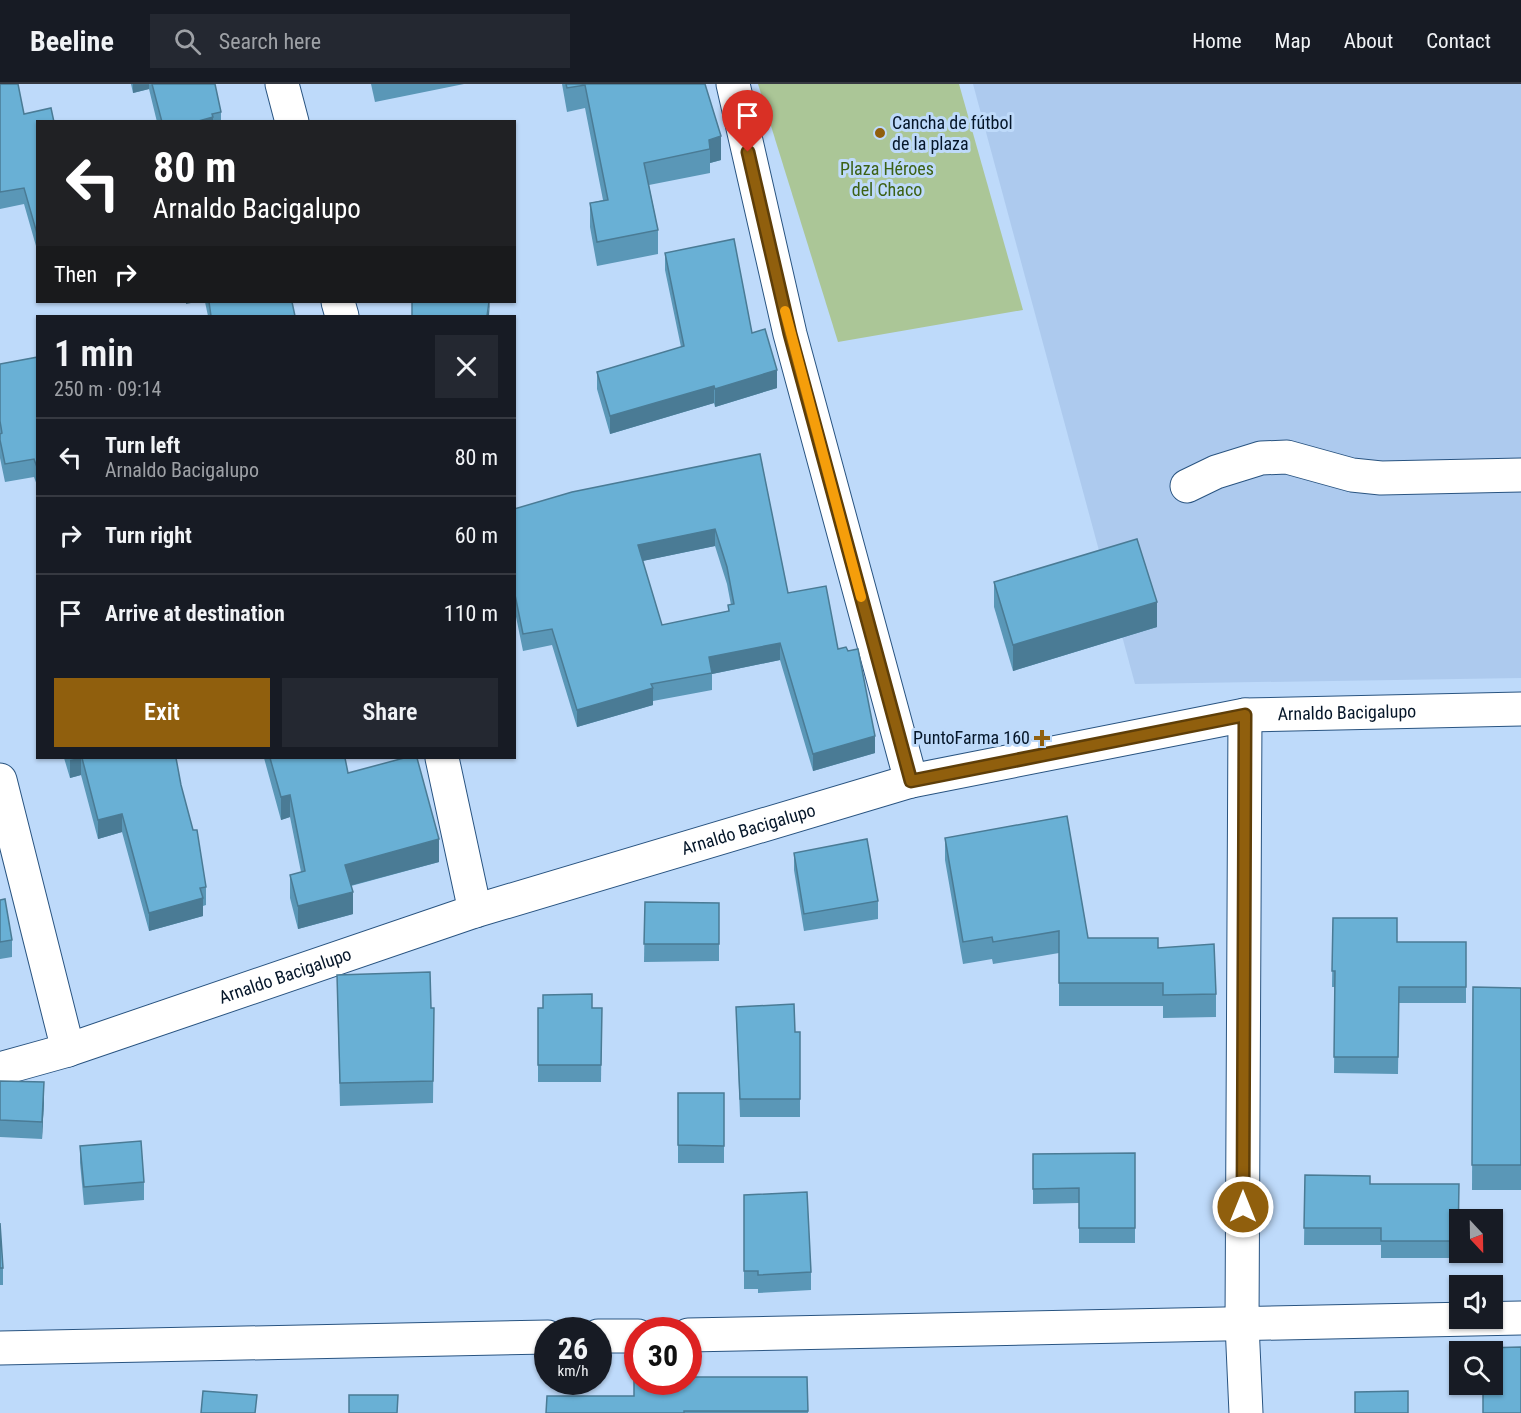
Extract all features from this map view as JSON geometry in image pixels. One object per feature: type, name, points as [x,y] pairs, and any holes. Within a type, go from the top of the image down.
[{"type":"street","points":[[282,84],[291,120]]},
{"type":"street","points":[[733,84],[790,334],[911,781]]},
{"type":"street","points":[[1187,486],[1216,472],[1261,458],[1287,457],[1352,475],[1381,478],[1521,475]]},
{"type":"street","name":"Arnaldo Bacigalupo","points":[[0,1069],[68,1050],[475,911],[911,781],[1245,715],[1521,709]]},
{"type":"street","points":[[1245,715],[1242,1324],[1246,1413]]},
{"type":"street","points":[[442,759],[475,911]]},
{"type":"street","points":[[0,780],[68,1050]]},
{"type":"street","points":[[702,1335],[1521,1318]]},
{"type":"street","points":[[0,1348],[534,1337]]},
{"type":"shaded area","points":[[973,84],[1521,84],[1521,678],[1135,684]]},
{"type":"green space","name":"Plaza Héroes del Chaco","points":[[758,84],[959,84],[1023,310],[838,342]]},
{"type":"building","points":[[0,84],[18,84],[24,114],[51,108],[54,120],[36,120],[36,230],[24,188],[0,192]]},
{"type":"building","points":[[152,84],[215,84],[221,112],[202,120],[161,120]]},
{"type":"building","points":[[566,84],[705,84],[721,136],[709,140],[710,149],[644,163],[658,230],[597,242],[590,203],[608,200],[585,85],[567,88]]},
{"type":"building","points":[[734,239],[752,333],[765,329],[777,370],[715,389],[714,386],[610,416],[597,372],[684,346],[665,253]]},
{"type":"building","points":[[209,303],[292,303],[295,315],[211,315]]},
{"type":"building","points":[[412,303],[489,303],[487,315],[412,315]]},
{"type":"building","points":[[36,357],[36,464],[34,459],[5,464],[0,440],[2,433],[0,364]]},
{"type":"building","points":[[760,454],[788,593],[826,586],[838,649],[846,647],[848,651],[858,649],[875,736],[813,754],[780,643],[709,657],[712,673],[651,684],[653,688],[577,710],[552,629],[523,634],[516,600],[516,508],[572,492]],"holes":[[[715,529],[727,567],[734,604],[728,605],[729,611],[662,625],[638,545]]]},
{"type":"building","points":[[1137,539],[1157,602],[1013,645],[994,582]]},
{"type":"building","points":[[82,759],[176,759],[193,830],[197,830],[206,887],[200,888],[203,898],[149,913],[122,814],[98,820]]},
{"type":"building","points":[[270,759],[345,759],[348,773],[400,759],[417,759],[439,839],[345,865],[353,892],[298,906],[290,875],[305,871],[290,795],[281,797]]},
{"type":"building","points":[[1067,816],[1088,938],[1158,938],[1158,948],[1214,944],[1216,994],[1163,995],[1163,983],[1059,983],[1059,931],[993,942],[992,937],[963,942],[945,838]]},
{"type":"building","points":[[867,839],[878,901],[804,914],[794,853]]},
{"type":"building","points":[[5,899],[12,940],[0,942],[0,900]]},
{"type":"building","points":[[645,902],[719,903],[719,944],[644,944]]},
{"type":"building","points":[[1333,918],[1397,918],[1397,942],[1466,942],[1466,987],[1399,987],[1398,1057],[1334,1057]]},
{"type":"building","points":[[430,972],[431,1008],[434,1008],[433,1081],[340,1083],[337,975]]},
{"type":"building","points":[[1473,987],[1521,988],[1521,1165],[1472,1165]]},
{"type":"building","points":[[592,994],[592,1008],[602,1008],[601,1065],[538,1065],[538,1008],[543,1008],[543,995]]},
{"type":"building","points":[[794,1004],[795,1032],[800,1032],[800,1099],[740,1099],[736,1007]]},
{"type":"building","points":[[0,1081],[44,1082],[42,1122],[0,1120]]},
{"type":"building","points":[[678,1093],[724,1093],[724,1146],[678,1145]]},
{"type":"building","points":[[141,1141],[144,1182],[84,1187],[80,1146]]},
{"type":"building","points":[[1135,1153],[1135,1228],[1079,1228],[1079,1188],[1033,1189],[1033,1154]]},
{"type":"building","points":[[1305,1175],[1370,1176],[1370,1184],[1459,1184],[1459,1209],[1449,1209],[1449,1241],[1381,1241],[1381,1228],[1304,1228]]},
{"type":"building","points":[[807,1192],[811,1272],[758,1275],[758,1271],[744,1271],[744,1195]]},
{"type":"building","points":[[0,1223],[3,1268],[0,1268]]},
{"type":"building","points":[[1503,1347],[1521,1347],[1521,1413],[1483,1413],[1483,1395],[1503,1395]]},
{"type":"building","points":[[702,1377],[807,1377],[808,1411],[546,1413],[547,1396],[702,1395]]},
{"type":"building","points":[[203,1391],[257,1395],[255,1413],[201,1413]]},
{"type":"building","points":[[1408,1391],[1408,1413],[1355,1413],[1355,1392]]},
{"type":"building","points":[[349,1395],[398,1395],[397,1413],[349,1413]]},
{"type":"slow traffic","points":[[785,311],[861,597]]},
{"type":"place","name":"Cancha de fútbol de la plaza","points":[[880,133]]},
{"type":"place","name":"PuntoFarma 160","points":[[1042,738]]},
{"type":"route","points":[[748,152],[790,334],[911,781],[1245,715],[1243,1207]]}]
